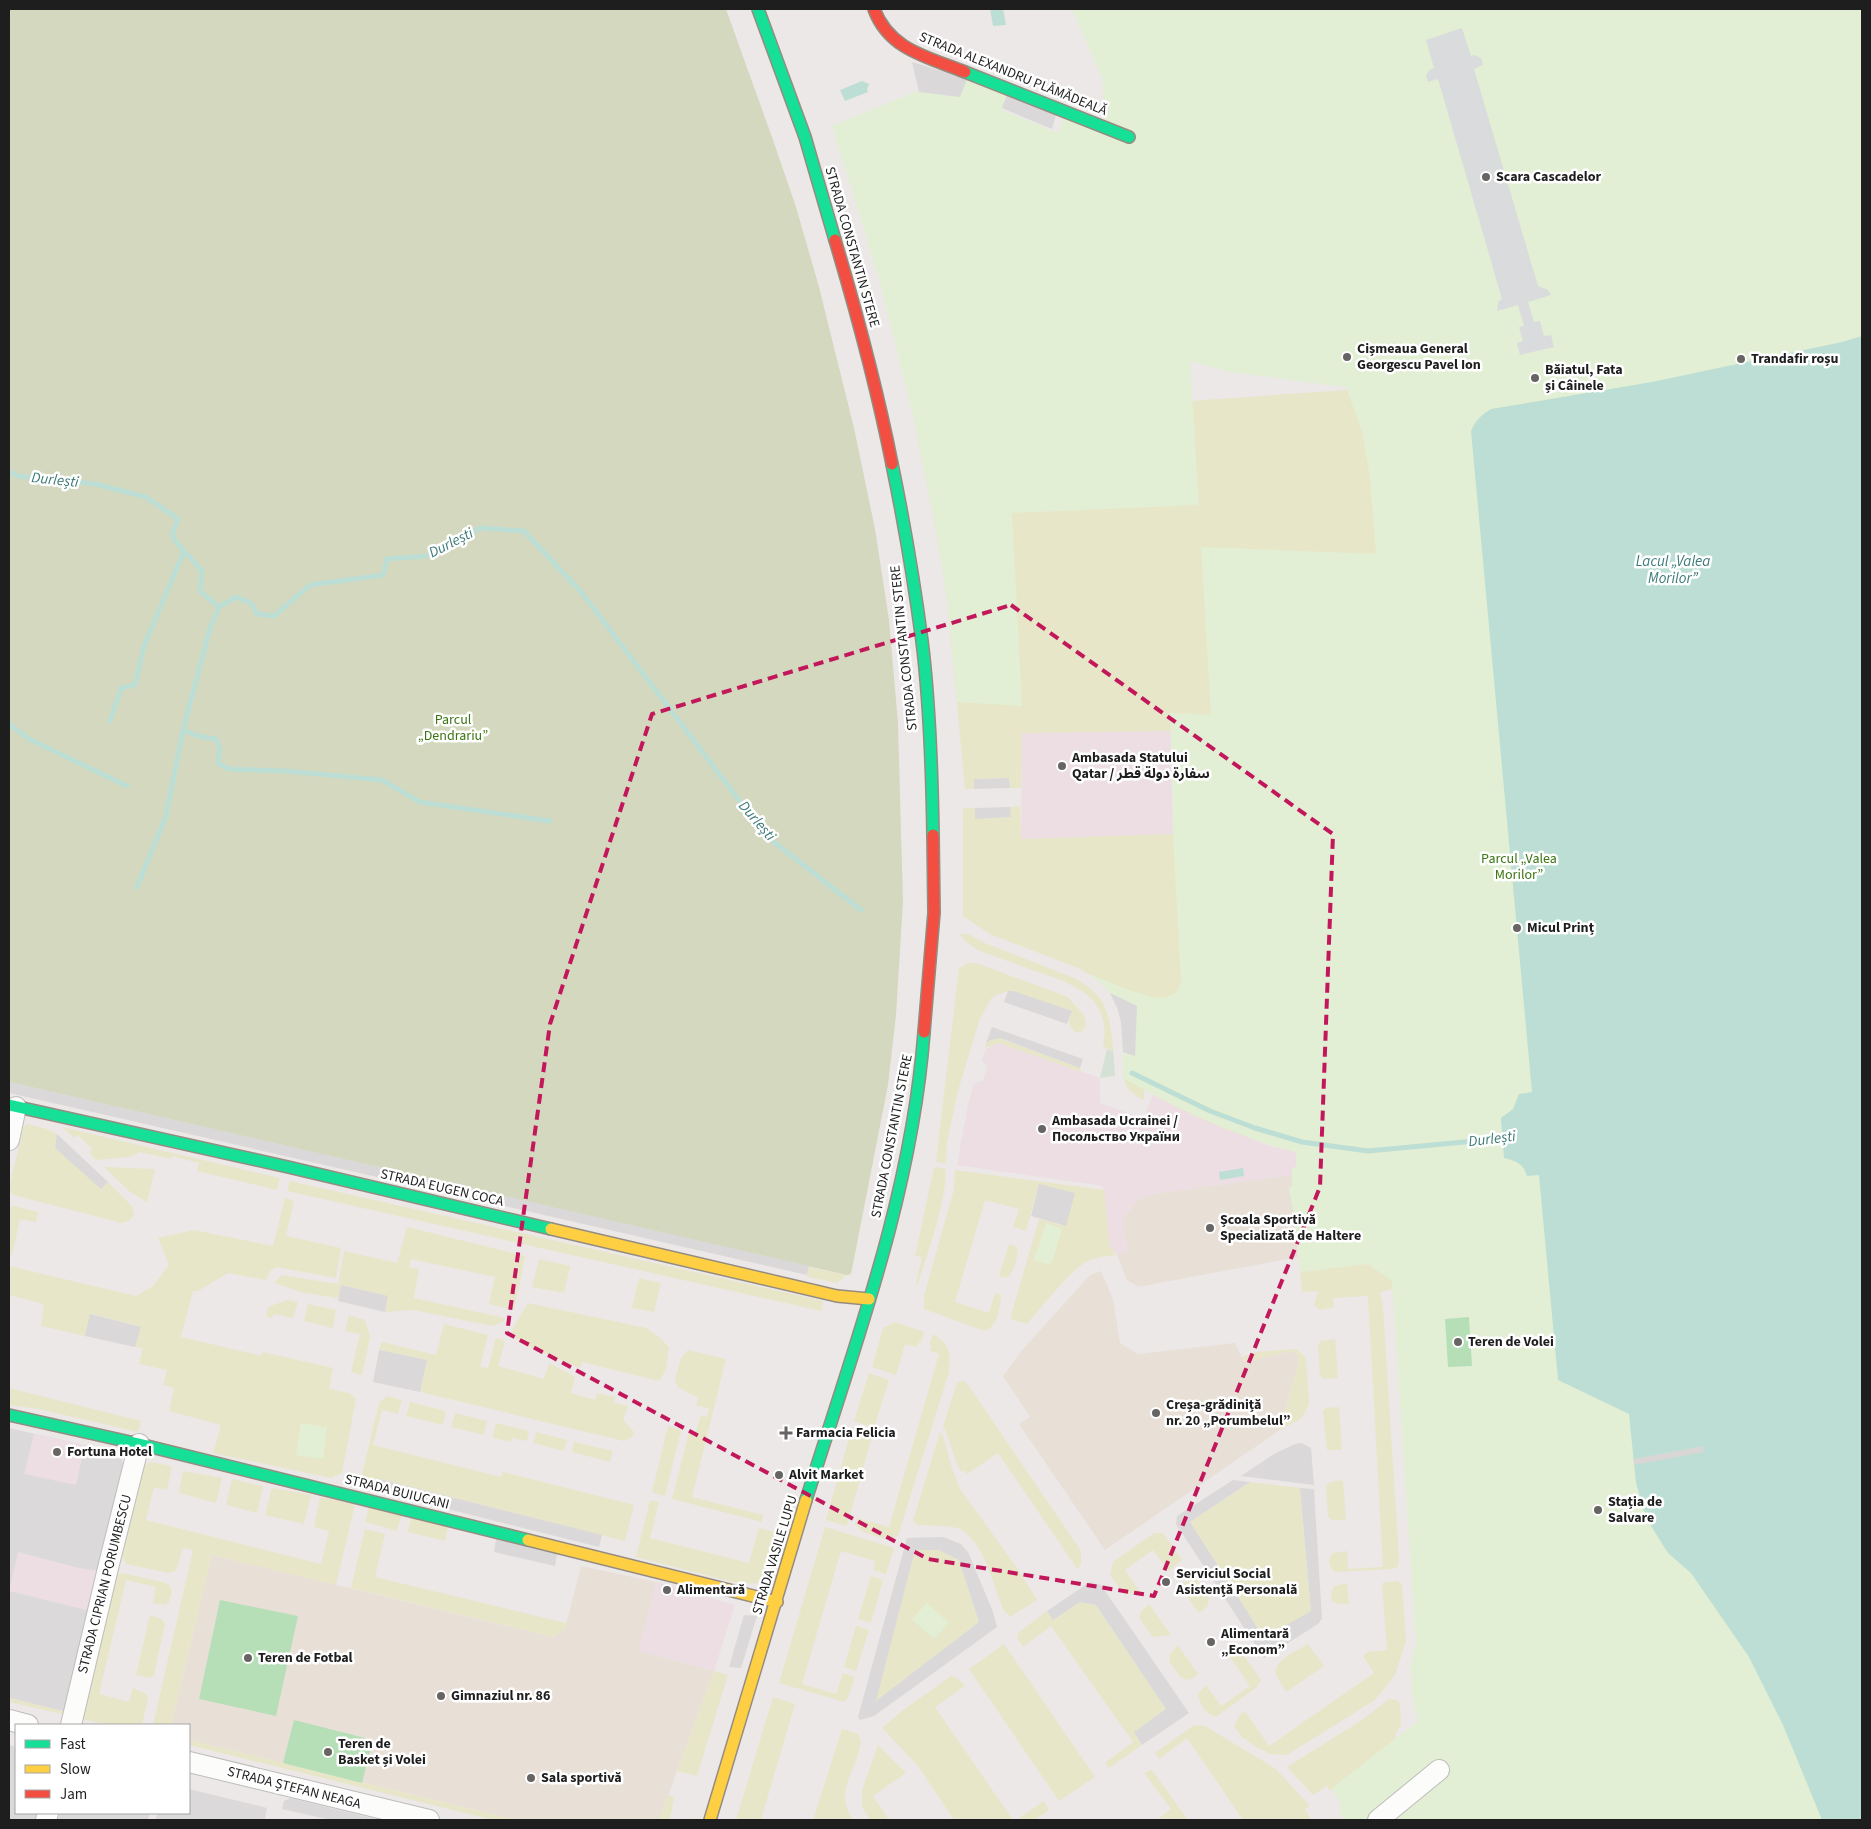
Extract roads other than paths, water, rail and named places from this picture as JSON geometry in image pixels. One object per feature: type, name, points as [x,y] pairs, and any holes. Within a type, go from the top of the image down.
[{"type":"street","name":"STRADA CONSTANTIN STERE","points":[[758,9],[806,137],[861,328],[884,422],[903,518],[922,642],[932,762],[934,913],[930,975],[921,1076],[900,1187],[877,1276],[869,1299]]},
{"type":"street","name":"STRADA ALEXANDRU PLĂMĂDEALĂ","points":[[874,9],[883,31],[899,44],[917,53],[1130,137]]},
{"type":"street","name":"STRADA EUGEN COCA","points":[[12,1106],[288,1167],[837,1296],[869,1299]]},
{"type":"street","points":[[9,1140],[12,1106]]},
{"type":"street","name":"STRADA VASILE LUPU","points":[[710,1820],[869,1299]]},
{"type":"street","name":"STRADA BUIUCANI","points":[[9,1415],[139,1444],[777,1602]]},
{"type":"street","name":"STRADA CIPRIAN PORUMBESCU","points":[[71,1724],[108,1564],[139,1444]]},
{"type":"street","points":[[9,1720],[24,1724]]},
{"type":"street","name":"STRADA ȘTEFAN NEAGA","points":[[190,1762],[428,1820]]},
{"type":"street","points":[[1378,1820],[1439,1770]]},
{"type":"water","points":[[990,9],[1003,9],[1006,25],[993,26]]},
{"type":"water","points":[[862,81],[869,84],[868,92],[845,101],[840,90]]},
{"type":"water","name":"Lacul „Valea Morilor”","points":[[1862,336],[1862,1820],[1822,1820],[1783,1725],[1749,1657],[1691,1573],[1668,1553],[1646,1518],[1636,1483],[1629,1414],[1558,1380],[1539,1175],[1527,1176],[1519,1163],[1504,1158],[1501,1118],[1513,1109],[1519,1094],[1532,1092],[1471,431],[1479,418],[1491,409],[1652,382],[1842,342]]},
{"type":"water","points":[[1243,1168],[1244,1176],[1220,1180],[1219,1172]]},
{"type":"waterway","name":"Durlești","points":[[9,471],[17,476],[95,484],[146,497],[178,519],[172,535],[202,571],[200,591],[219,607],[236,597],[251,603],[257,614],[274,616],[310,585],[383,575],[387,559],[427,556],[480,528],[524,531],[582,593],[757,824],[774,842],[861,910]]},
{"type":"waterway","points":[[110,721],[121,688],[135,685],[144,646],[184,551]]},
{"type":"waterway","points":[[137,887],[166,816],[183,730],[210,628],[219,607]]},
{"type":"waterway","points":[[9,724],[29,739],[127,786]]},
{"type":"waterway","points":[[183,730],[198,736],[216,739],[220,748],[218,763],[229,769],[286,771],[382,780],[420,802],[550,821]]},
{"type":"waterway","name":"Durlești","points":[[1132,1073],[1210,1111],[1255,1128],[1302,1142],[1368,1151],[1507,1138]]},
{"type":"place","name":"Scara Cascadelor","points":[[1486,177]]},
{"type":"place","name":"Cișmeaua General Georgescu Pavel Ion","points":[[1347,357]]},
{"type":"place","name":"Trandafir roșu","points":[[1741,359]]},
{"type":"place","name":"Băiatul, Fata și Câinele","points":[[1535,378]]},
{"type":"place","name":"Ambasada Statului Qatar / سفارة دولة قطر","points":[[1062,766]]},
{"type":"place","name":"Micul Prinț","points":[[1517,928]]},
{"type":"place","name":"Ambasada Ucrainei / Посольство України","points":[[1042,1129]]},
{"type":"place","name":"Școala Sportivă Specializată de Haltere","points":[[1210,1228]]},
{"type":"place","name":"Teren de Volei","points":[[1458,1342]]},
{"type":"place","name":"Creșa-grădiniță nr. 20 „Porumbelul”","points":[[1156,1413]]},
{"type":"place","name":"Farmacia Felicia","points":[[786,1433]]},
{"type":"place","name":"Fortuna Hotel","points":[[57,1452]]},
{"type":"place","name":"Alvit Market","points":[[779,1475]]},
{"type":"place","name":"Stația de Salvare","points":[[1598,1510]]},
{"type":"place","name":"Serviciul Social Asistență Personală","points":[[1166,1582]]},
{"type":"place","name":"Alimentară","points":[[667,1590]]},
{"type":"place","name":"Alimentară „Econom”","points":[[1211,1642]]},
{"type":"place","name":"Teren de Fotbal","points":[[248,1658]]},
{"type":"place","name":"Gimnaziul nr. 86","points":[[441,1696]]},
{"type":"place","name":"Teren de Basket și Volei","points":[[328,1752]]},
{"type":"place","name":"Sala sportivă","points":[[531,1778]]},
{"type":"park label","name":"Parcul „Dendrariu”","points":[[453,728]]},
{"type":"park label","name":"Parcul „Valea Morilor”","points":[[1519,868]]}]
